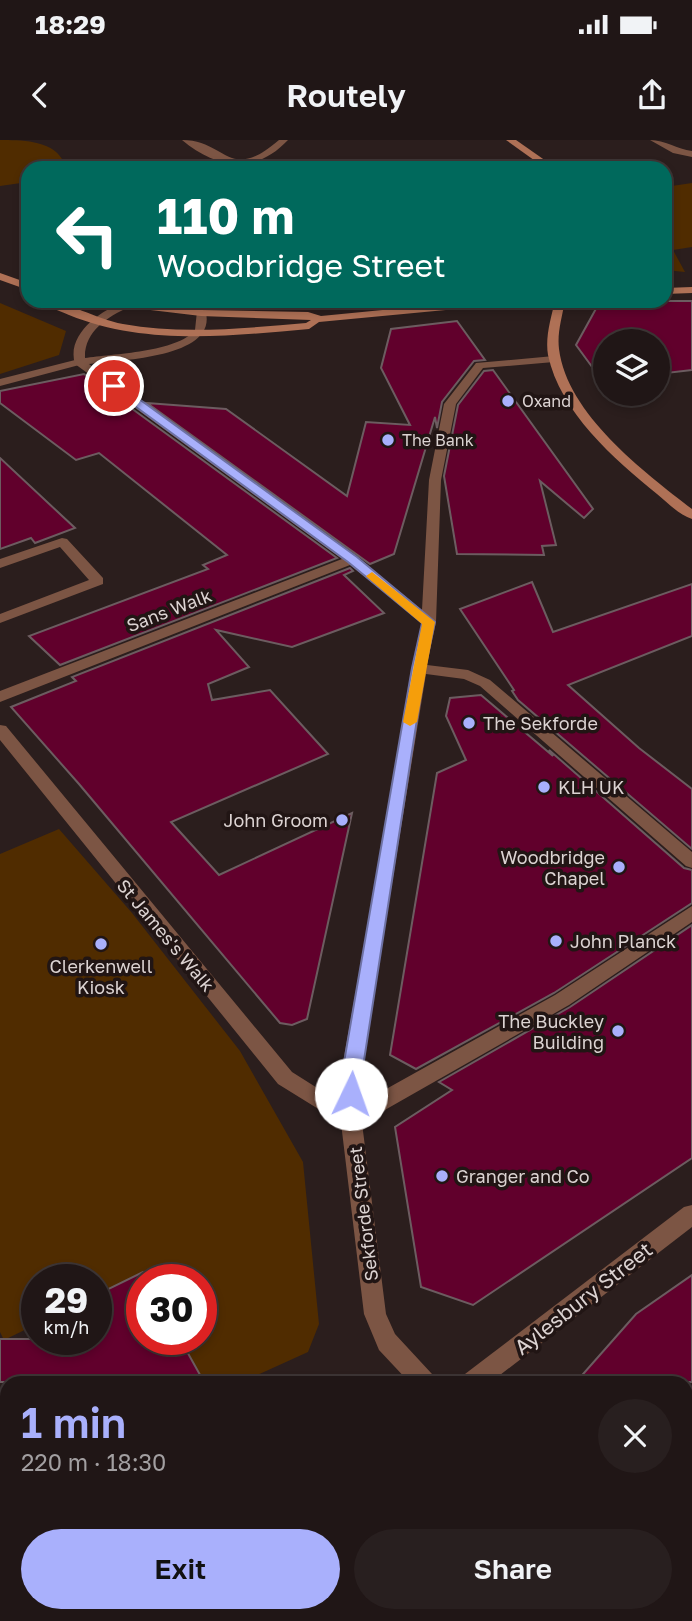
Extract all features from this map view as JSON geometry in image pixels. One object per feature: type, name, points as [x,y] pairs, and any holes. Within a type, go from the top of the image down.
[{"type":"main road","points":[[510,140],[541,161]]},
{"type":"main road","points":[[0,276],[21,284]]},
{"type":"main road","points":[[672,291],[692,290]]},
{"type":"main road","points":[[63,308],[95,321],[135,328],[200,332],[309,326],[320,319]]},
{"type":"main road","points":[[154,308],[201,313],[308,315],[320,319],[427,308]]},
{"type":"main road","points":[[558,308],[553,330],[554,359],[587,418],[615,451],[692,515]]},
{"type":"street","points":[[186,140],[228,161]]},
{"type":"street","points":[[253,161],[266,157],[284,140]]},
{"type":"street","points":[[654,140],[676,151],[692,154]]},
{"type":"street","points":[[117,308],[95,321],[78,355],[79,362],[352,560],[429,622]]},
{"type":"street","points":[[0,383],[79,362],[183,345],[200,332],[203,319],[201,313]]},
{"type":"street","name":"Sekforde Street","points":[[418,1376],[387,1342],[375,1314],[351,1119],[352,1068],[429,622],[435,480],[450,404],[480,365],[554,359]]},
{"type":"street","points":[[0,564],[62,542],[98,581],[0,619]]},
{"type":"street","name":"Sans Walk","points":[[0,697],[352,560]]},
{"type":"street","points":[[419,668],[468,675],[485,683],[692,862]]},
{"type":"street","name":"St James's Walk","points":[[0,730],[285,1078],[351,1119]]},
{"type":"street","points":[[351,1119],[562,1000],[692,913]]},
{"type":"street","name":"Aylesbury Street","points":[[481,1376],[692,1214]]},
{"type":"shaded area","points":[[0,140],[43,145],[62,159],[21,161],[21,183],[0,186]]},
{"type":"shaded area","points":[[692,183],[692,247],[673,250],[685,272],[672,271],[672,186]]},
{"type":"shaded area","points":[[0,303],[66,331],[59,355],[0,374]]},
{"type":"shaded area","points":[[59,829],[132,913],[240,1051],[303,1162],[319,1324],[308,1352],[255,1376],[201,1376],[189,1355],[217,1355],[217,1264],[126,1264],[126,1280],[112,1287],[112,1264],[21,1264],[21,1332],[4,1340],[0,1332],[0,854]]},
{"type":"building","points":[[672,301],[692,301],[692,370],[670,373],[670,329],[593,329],[593,368],[576,345],[596,308],[672,308]]},
{"type":"building","points":[[457,321],[485,360],[474,361],[442,402],[437,428],[435,417],[394,554],[370,564],[147,403],[226,409],[347,496],[366,422],[410,425],[381,368],[391,329]]},
{"type":"building","points":[[493,370],[593,509],[584,518],[540,481],[556,545],[542,546],[544,555],[457,554],[444,476],[458,405],[484,371]]},
{"type":"building","points":[[84,374],[337,558],[60,665],[29,636],[208,569],[203,565],[227,555],[99,453],[76,460],[0,403],[0,391]]},
{"type":"building","points":[[0,458],[75,528],[35,543],[31,538],[0,549]]},
{"type":"building","points":[[350,568],[353,571],[344,575],[384,613],[292,647],[216,630],[249,667],[208,684],[212,700],[270,690],[328,754],[171,822],[219,875],[352,813],[307,1019],[292,1025],[280,1023],[11,707],[76,681],[72,677]]},
{"type":"building","points":[[532,582],[553,632],[692,584],[692,636],[568,685],[639,748],[692,789],[692,849],[518,700],[460,609]]},
{"type":"building","points":[[481,695],[553,756],[549,750],[684,868],[692,870],[692,903],[554,993],[416,1069],[390,1055],[437,773],[466,760],[446,716],[450,698]]},
{"type":"building","name":"The Buckley Building","points":[[692,925],[692,1158],[473,1305],[421,1287],[395,1127],[452,1090],[439,1082],[570,1007]]},
{"type":"building","points":[[692,1275],[692,1376],[581,1376],[636,1314]]},
{"type":"building","points":[[126,1280],[126,1355],[189,1355],[201,1376],[0,1376],[0,1339],[21,1339],[21,1355],[112,1355],[112,1287]]},
{"type":"slow traffic","points":[[372,576],[429,622],[410,722]]},
{"type":"place","name":"Oxand","points":[[508,401]]},
{"type":"place","name":"The Bank","points":[[388,440]]},
{"type":"place","name":"The Sekforde","points":[[469,723]]},
{"type":"place","name":"KLH UK","points":[[544,787]]},
{"type":"place","name":"John Groom","points":[[342,820]]},
{"type":"place","name":"Woodbridge Chapel","points":[[619,867]]},
{"type":"place","name":"John Planck","points":[[556,941]]},
{"type":"place","name":"Clerkenwell Kiosk","points":[[101,944]]},
{"type":"place","name":"The Buckley Building","points":[[618,1031]]},
{"type":"place","name":"Granger and Co","points":[[442,1176]]},
{"type":"route","points":[[114,386],[352,560],[429,622],[352,1068],[351,1094]]}]
